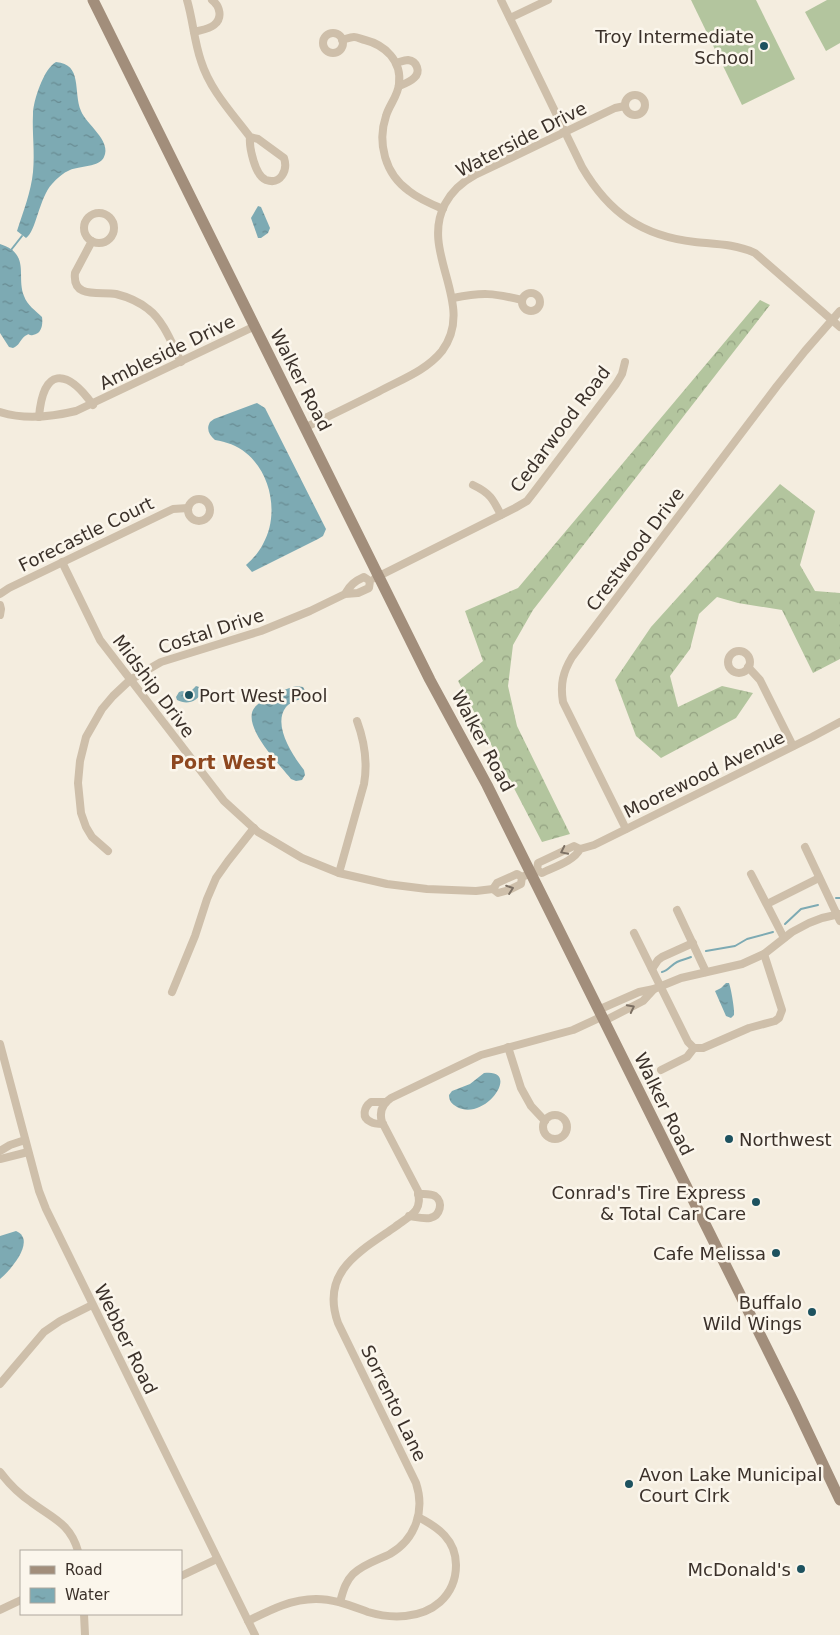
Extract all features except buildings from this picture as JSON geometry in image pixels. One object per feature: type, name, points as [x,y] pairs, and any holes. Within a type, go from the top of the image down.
[{"type":"street","name":"Walker Road","points":[[92,0],[306,427],[374,578],[487,784],[794,1403],[840,1500]]},
{"type":"street","points":[[186,0],[201,62],[211,84],[250,137],[258,139],[284,158],[286,169],[278,179],[272,181],[261,177],[257,171],[249,145],[250,137]]},
{"type":"street","points":[[194,32],[210,27],[218,20],[219,9],[212,0]]},
{"type":"street","points":[[501,0],[592,184],[611,206],[634,224],[669,238],[741,247],[755,253],[840,327]]},
{"type":"street","points":[[510,18],[548,0]]},
{"type":"street","points":[[342,40],[354,37],[375,43],[386,50],[396,63],[399,86],[386,114],[382,128],[384,157],[398,182],[409,192],[443,209]]},
{"type":"street","points":[[396,63],[411,60],[415,63],[418,71],[414,78],[399,86]]},
{"type":"street","name":"Waterside Drive","points":[[306,427],[418,372],[436,358],[446,344],[454,316],[453,298],[438,242],[438,225],[443,209],[452,194],[469,179],[615,108],[626,106]]},
{"type":"street","points":[[92,241],[75,273],[77,284],[87,293],[114,294],[126,297],[149,310],[160,322],[181,362]]},
{"type":"street","points":[[453,298],[494,293],[522,300]]},
{"type":"street","name":"Crestwood Drive","points":[[626,829],[563,702],[561,685],[566,667],[777,386],[840,311]]},
{"type":"street","name":"Ambleside Drive","points":[[0,412],[39,417],[58,416],[76,411],[93,405],[255,326]]},
{"type":"street","name":"Cedarwood Road","points":[[374,578],[520,506],[531,497],[616,384],[622,374],[625,362]]},
{"type":"street","name":"Ambleside Drive","points":[[39,417],[40,403],[44,390],[54,379],[67,379],[93,405]]},
{"type":"street","points":[[473,485],[484,490],[492,497],[501,515]]},
{"type":"street","name":"Forecastle Court","points":[[0,594],[6,589],[173,509],[188,508]]},
{"type":"street","name":"Midship Drive","points":[[62,562],[96,633],[224,801],[254,828],[309,862],[339,873],[387,884],[476,891],[493,889],[498,892],[509,890],[521,884],[530,873]]},
{"type":"street","name":"Costal Drive","points":[[108,851],[92,837],[83,820],[78,794],[78,773],[86,737],[96,718],[113,696],[130,680],[161,662],[261,631],[310,612],[345,594],[362,592],[368,588],[374,578],[364,577],[350,586],[345,594]]},
{"type":"street","points":[[0,605],[0,615]]},
{"type":"street","points":[[748,667],[760,680],[793,746]]},
{"type":"street","points":[[339,873],[366,772],[365,748],[357,722]]},
{"type":"street","name":"Moorewood Avenue","points":[[530,873],[538,863],[574,846],[580,849],[594,845],[840,722]]},
{"type":"street","points":[[172,992],[214,883],[228,861],[254,828]]},
{"type":"street","points":[[383,1124],[372,1123],[365,1117],[364,1110],[367,1104],[371,1102],[386,1102],[481,1055],[573,1030],[601,1016],[639,992],[657,988],[681,978],[742,964],[764,954],[784,938],[809,923],[822,918],[839,917],[804,847]]},
{"type":"street","name":"Midship Drive","points":[[493,889],[497,883],[517,874],[530,873]]},
{"type":"street","points":[[751,874],[784,938]]},
{"type":"street","points":[[767,904],[819,878]]},
{"type":"street","points":[[677,910],[706,972]]},
{"type":"street","points":[[634,933],[652,969],[657,988],[688,1042],[694,1048],[703,1048],[749,1028],[775,1021],[779,1018],[782,1010],[764,954]]},
{"type":"street","points":[[652,969],[662,957],[693,943]]},
{"type":"street","points":[[601,1016],[643,1001],[657,988]]},
{"type":"street","name":"Webber Road","points":[[0,1044],[28,1152],[46,1209],[255,1635]]},
{"type":"street","points":[[508,1047],[521,1088],[531,1106],[545,1121]]},
{"type":"street","points":[[661,1070],[687,1057],[694,1048]]},
{"type":"street","points":[[386,1102],[381,1111],[383,1124],[418,1194],[417,1208],[409,1216]]},
{"type":"street","points":[[0,1151],[25,1140]]},
{"type":"street","points":[[0,1160],[28,1152]]},
{"type":"street","points":[[409,1216],[430,1218],[439,1212],[440,1205],[437,1198],[430,1194],[418,1194]]},
{"type":"street","name":"Sorrento Lane","points":[[340,1602],[345,1585],[352,1575],[401,1546],[414,1530],[418,1517],[420,1503],[416,1483],[338,1323],[333,1302],[336,1282],[346,1264],[356,1254],[409,1216]]},
{"type":"street","points":[[0,1384],[44,1332],[60,1321],[92,1305]]},
{"type":"street","points":[[0,1472],[22,1495],[62,1524],[72,1536],[78,1550]]},
{"type":"street","points":[[248,1621],[295,1601],[316,1599],[340,1602],[374,1613],[402,1616],[425,1611],[435,1606],[451,1588],[456,1565],[454,1553],[450,1542],[443,1532],[434,1524],[418,1517]]},
{"type":"street","points":[[182,1576],[217,1559]]},
{"type":"street","points":[[0,1610],[20,1600]]},
{"type":"street","points":[[84,1615],[86,1635]]},
{"type":"green space","points":[[691,0],[756,0],[795,79],[742,105]]},
{"type":"green space","points":[[827,0],[840,0],[840,43],[826,51],[805,12]]},
{"type":"green space","points":[[760,300],[770,305],[533,610],[513,645],[508,686],[517,726],[570,834],[542,842],[458,681],[483,661],[465,611],[518,588]]},
{"type":"green space","points":[[780,484],[815,511],[800,565],[815,591],[840,593],[840,659],[813,673],[782,610],[738,603],[717,597],[699,614],[690,649],[670,676],[678,707],[722,686],[753,693],[736,718],[661,758],[636,736],[615,680],[651,627]]},
{"type":"water","points":[[56,62],[64,64],[74,73],[81,111],[102,139],[106,151],[102,160],[98,163],[70,170],[54,182],[44,198],[32,229],[26,238],[17,231],[29,194],[33,172],[33,108],[43,78]]},
{"type":"water","points":[[258,206],[261,207],[270,228],[268,233],[261,238],[258,238],[251,218]]},
{"type":"water","points":[[0,244],[10,248],[16,254],[21,266],[22,288],[25,299],[42,317],[40,331],[33,335],[27,335],[13,348],[9,347],[0,333]]},
{"type":"water","points":[[257,403],[265,408],[326,529],[323,536],[318,539],[252,572],[246,565],[261,547],[268,533],[271,521],[272,508],[267,484],[262,472],[246,453],[231,444],[215,440],[210,434],[208,427],[214,419]]},
{"type":"water","name":"Port West Pool","points":[[196,686],[202,692],[195,700],[181,702],[177,700],[176,697],[179,692],[189,693]]},
{"type":"water","points":[[296,686],[303,687],[307,696],[286,707],[282,714],[281,722],[290,749],[304,770],[305,775],[302,780],[296,781],[291,779],[264,746],[254,727],[252,718],[253,710],[260,702]]},
{"type":"water","points":[[729,983],[733,1004],[734,1015],[731,1018],[726,1016],[715,991]]},
{"type":"water","points":[[484,1073],[495,1074],[500,1078],[500,1086],[496,1094],[488,1102],[468,1110],[457,1107],[452,1103],[449,1095],[452,1091],[470,1084]]},
{"type":"water","points":[[16,1231],[22,1235],[24,1241],[23,1248],[15,1263],[0,1279],[0,1236]]},
{"type":"waterway","points":[[11,250],[22,236]]},
{"type":"waterway","points":[[785,924],[801,909],[818,905]]},
{"type":"waterway","points":[[706,951],[735,946],[747,939],[773,932]]},
{"type":"waterway","points":[[662,972],[677,962],[691,957]]},
{"type":"place","name":"Troy Intermediate School","points":[[764,46]]},
{"type":"place","name":"Port West Pool","points":[[189,695]]},
{"type":"place","name":"Northwest","points":[[729,1139]]},
{"type":"place","name":"Conrad's Tire Express & Total Car Care","points":[[756,1202]]},
{"type":"place","name":"Cafe Melissa","points":[[776,1253]]},
{"type":"place","name":"Buffalo Wild Wings","points":[[812,1312]]},
{"type":"place","name":"Avon Lake Municipal Court Clrk","points":[[629,1484]]},
{"type":"place","name":"McDonald's","points":[[801,1569]]},
{"type":"district","name":"Port West","points":[[223,762]]}]
